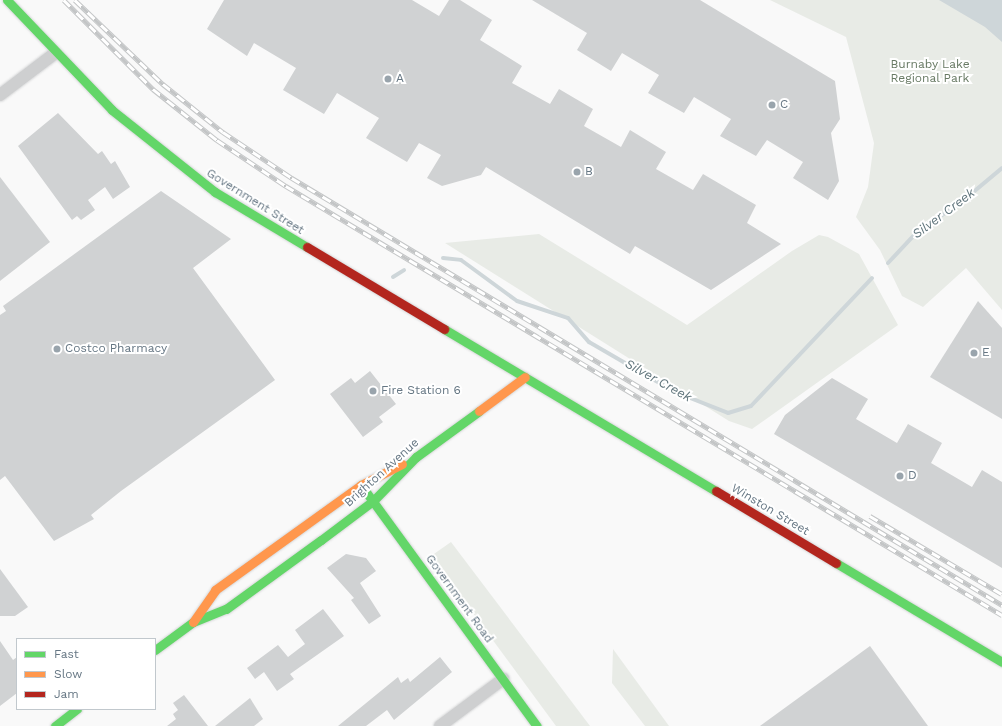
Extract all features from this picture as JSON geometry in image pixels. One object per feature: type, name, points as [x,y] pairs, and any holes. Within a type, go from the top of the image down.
[{"type":"street","name":"Government Street","points":[[7,0],[54,54],[135,130],[215,192],[525,377]]},
{"type":"street","points":[[0,95],[54,54]]},
{"type":"street","name":"Brighton Avenue","points":[[193,622],[215,590],[361,485],[416,457],[525,377]]},
{"type":"street","name":"Winston Street","points":[[525,377],[1002,662]]},
{"type":"street","name":"Brighton Avenue","points":[[156,649],[193,622],[226,609],[373,501],[416,457]]},
{"type":"street","name":"Government Road","points":[[361,485],[537,726]]},
{"type":"street","points":[[440,726],[503,679]]},
{"type":"street","points":[[55,726],[76,710]]},
{"type":"green space","name":"Burnaby Lake Regional Park","points":[[770,0],[1002,0],[1002,310],[966,268],[923,307],[902,296],[880,250],[856,217],[868,187],[874,143],[846,37]]},
{"type":"green space","points":[[539,234],[687,325],[792,251],[819,235],[828,237],[859,254],[898,325],[752,429],[729,421],[445,243]]},
{"type":"green space","points":[[451,542],[590,726],[556,726],[431,556]]},
{"type":"green space","points":[[613,649],[669,726],[645,726],[612,683]]},
{"type":"shaded area","points":[[939,0],[1002,0],[1002,42],[985,27]]},
{"type":"building","points":[[224,0],[412,0],[439,16],[449,0],[460,0],[492,20],[480,40],[522,66],[512,83],[550,104],[559,89],[593,109],[584,126],[621,147],[630,130],[666,152],[656,169],[693,190],[703,174],[756,205],[747,223],[781,244],[711,290],[635,246],[630,254],[486,167],[481,175],[442,186],[427,178],[441,155],[419,143],[407,162],[366,138],[379,118],[337,93],[324,114],[283,90],[296,68],[254,43],[247,56],[207,29]]},
{"type":"building","name":"C","points":[[532,0],[700,0],[835,81],[840,119],[831,133],[839,181],[828,200],[793,178],[803,162],[767,140],[756,156],[720,136],[731,119],[694,97],[684,113],[648,93],[659,75],[622,53],[611,71],[577,50],[587,33]]},
{"type":"building","points":[[58,113],[98,154],[102,151],[111,164],[115,161],[130,187],[113,199],[105,187],[88,200],[95,210],[81,220],[77,216],[72,220],[18,146]]},
{"type":"building","points":[[0,177],[50,242],[0,281]]},
{"type":"building","points":[[161,191],[231,239],[193,268],[275,380],[121,491],[91,515],[94,519],[54,541],[5,476],[0,480],[0,315],[6,311],[3,306]]},
{"type":"building","name":"E","points":[[978,301],[1002,328],[1002,419],[930,377]]},
{"type":"building","points":[[370,371],[396,404],[379,417],[383,422],[363,437],[330,394],[351,378],[355,383]]},
{"type":"building","name":"D","points":[[832,378],[868,399],[856,419],[897,443],[908,424],[942,443],[931,463],[972,487],[982,470],[1002,482],[1002,568],[774,434],[785,415]]},
{"type":"building","points":[[346,554],[366,558],[376,571],[360,583],[381,616],[369,624],[351,600],[354,598],[327,568]]},
{"type":"building","points":[[0,569],[28,607],[15,616],[0,616]]},
{"type":"building","points":[[323,609],[344,636],[290,674],[294,679],[277,691],[264,672],[255,679],[247,668],[278,645],[288,657],[305,644],[295,630]]},
{"type":"building","points":[[0,641],[13,660],[16,658],[16,694],[0,706]]},
{"type":"building","points":[[870,646],[928,726],[760,726]]},
{"type":"building","points":[[440,657],[452,672],[394,720],[387,710],[366,726],[338,726],[398,677],[401,683],[408,678],[410,682]]},
{"type":"building","points":[[184,695],[208,726],[167,726],[176,719],[173,714],[178,710],[173,703]]},
{"type":"building","points":[[250,698],[263,719],[254,726],[215,726]]},
{"type":"waterway","name":"Silver Creek","points":[[888,263],[919,230],[959,204],[1002,168]]},
{"type":"waterway","name":"Silver Creek","points":[[443,258],[461,260],[517,301],[568,318],[589,342],[675,392],[728,413],[751,406],[872,278]]},
{"type":"waterway","name":"Silver Creek","points":[[393,277],[404,270]]},
{"type":"railway","points":[[64,0],[153,89],[217,140],[286,186],[1002,615]]},
{"type":"railway","points":[[75,0],[163,84],[223,132],[292,178],[1002,605]]},
{"type":"railway","points":[[870,516],[1002,594]]},
{"type":"traffic: fast","points":[[7,0],[112,110],[215,192],[307,247]]},
{"type":"traffic: fast","points":[[444,329],[716,491]]},
{"type":"traffic: fast","points":[[156,649],[193,622],[226,609],[321,540],[373,501],[416,457],[479,411]]},
{"type":"traffic: fast","points":[[361,485],[537,726]]},
{"type":"traffic: fast","points":[[836,563],[1002,662]]},
{"type":"traffic: fast","points":[[55,726],[76,710]]},
{"type":"traffic: slow","points":[[479,411],[525,377]]},
{"type":"traffic: slow","points":[[193,622],[215,590],[361,485],[402,464]]},
{"type":"traffic: jam","points":[[307,247],[444,329]]},
{"type":"traffic: jam","points":[[716,491],[836,563]]},
{"type":"place","name":"A","points":[[388,79]]},
{"type":"place","name":"C","points":[[772,105]]},
{"type":"place","name":"B","points":[[577,172]]},
{"type":"place","name":"Costco Pharmacy","points":[[57,349]]},
{"type":"place","name":"E","points":[[974,353]]},
{"type":"place","name":"Fire Station 6","points":[[373,391]]},
{"type":"place","name":"D","points":[[900,476]]}]
